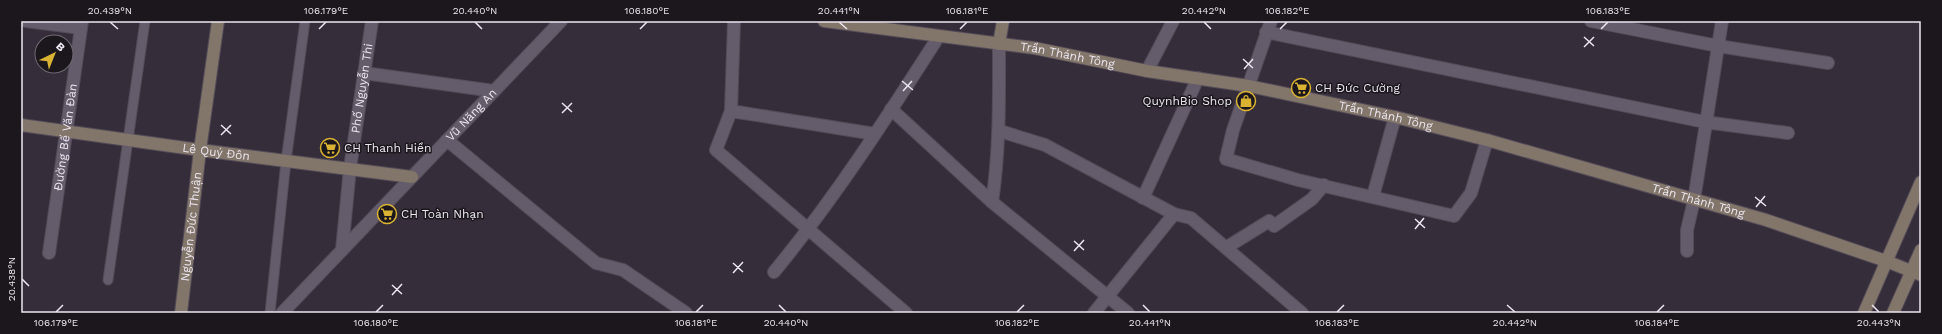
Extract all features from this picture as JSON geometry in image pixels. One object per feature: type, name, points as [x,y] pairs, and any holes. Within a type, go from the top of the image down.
[{"type":"street","points":[[26,21],[82,24]]},
{"type":"street","name":"Nguyễn Đức Thuận","points":[[181,313],[200,150],[218,21]]},
{"type":"street","name":"Phố Nguyễn Thi","points":[[342,250],[350,168],[372,21]]},
{"type":"street","name":"Vũ Năng An","points":[[282,313],[561,21]]},
{"type":"street","points":[[734,21],[731,111],[716,150],[906,313]]},
{"type":"street","name":"Trần Thánh Tông","points":[[824,21],[1034,48],[1147,71],[1249,86],[1395,116],[1487,140],[1766,220],[1886,261],[1916,273]]},
{"type":"street","points":[[992,202],[998,166],[1000,131],[999,44],[1002,21]]},
{"type":"street","points":[[1147,71],[1173,21]]},
{"type":"street","points":[[1591,21],[1718,46],[1828,63]]},
{"type":"street","points":[[1687,251],[1687,230],[1694,200],[1722,21]]},
{"type":"street","name":"Đường Bế Văn Đàn","points":[[50,253],[82,24]]},
{"type":"street","points":[[1487,140],[1471,193],[1454,216],[1324,185],[1226,159],[1232,130],[1269,27],[1705,122],[1788,133]]},
{"type":"street","points":[[774,272],[809,229],[892,109],[939,36]]},
{"type":"street","points":[[364,73],[494,91]]},
{"type":"street","points":[[1143,198],[1198,78]]},
{"type":"street","points":[[892,109],[992,202],[1128,313]]},
{"type":"street","points":[[731,111],[875,134]]},
{"type":"street","points":[[1373,196],[1395,116]]},
{"type":"street","name":"Lê Quý Đôn","points":[[21,125],[412,177]]},
{"type":"street","points":[[1000,131],[1045,145],[1174,214],[1191,218],[1227,247],[1302,313]]},
{"type":"street","points":[[447,140],[596,263],[623,270],[686,313]]},
{"type":"street","points":[[1864,313],[1921,182]]},
{"type":"street","points":[[1227,247],[1269,220],[1274,226],[1312,199],[1324,185]]},
{"type":"street","points":[[1094,313],[1174,214]]},
{"type":"street","points":[[1893,313],[1916,273],[1921,250]]},
{"type":"lane","points":[[108,280],[146,21]]},
{"type":"lane","points":[[270,313],[286,161],[304,21]]},
{"type":"place","name":"CH Đức Cường","points":[[1301,88]]},
{"type":"place","name":"QuynhBio Shop","points":[[1246,101]]},
{"type":"place","name":"CH Thanh Hiền","points":[[330,148]]},
{"type":"place","name":"CH Toàn Nhạn","points":[[387,214]]}]
